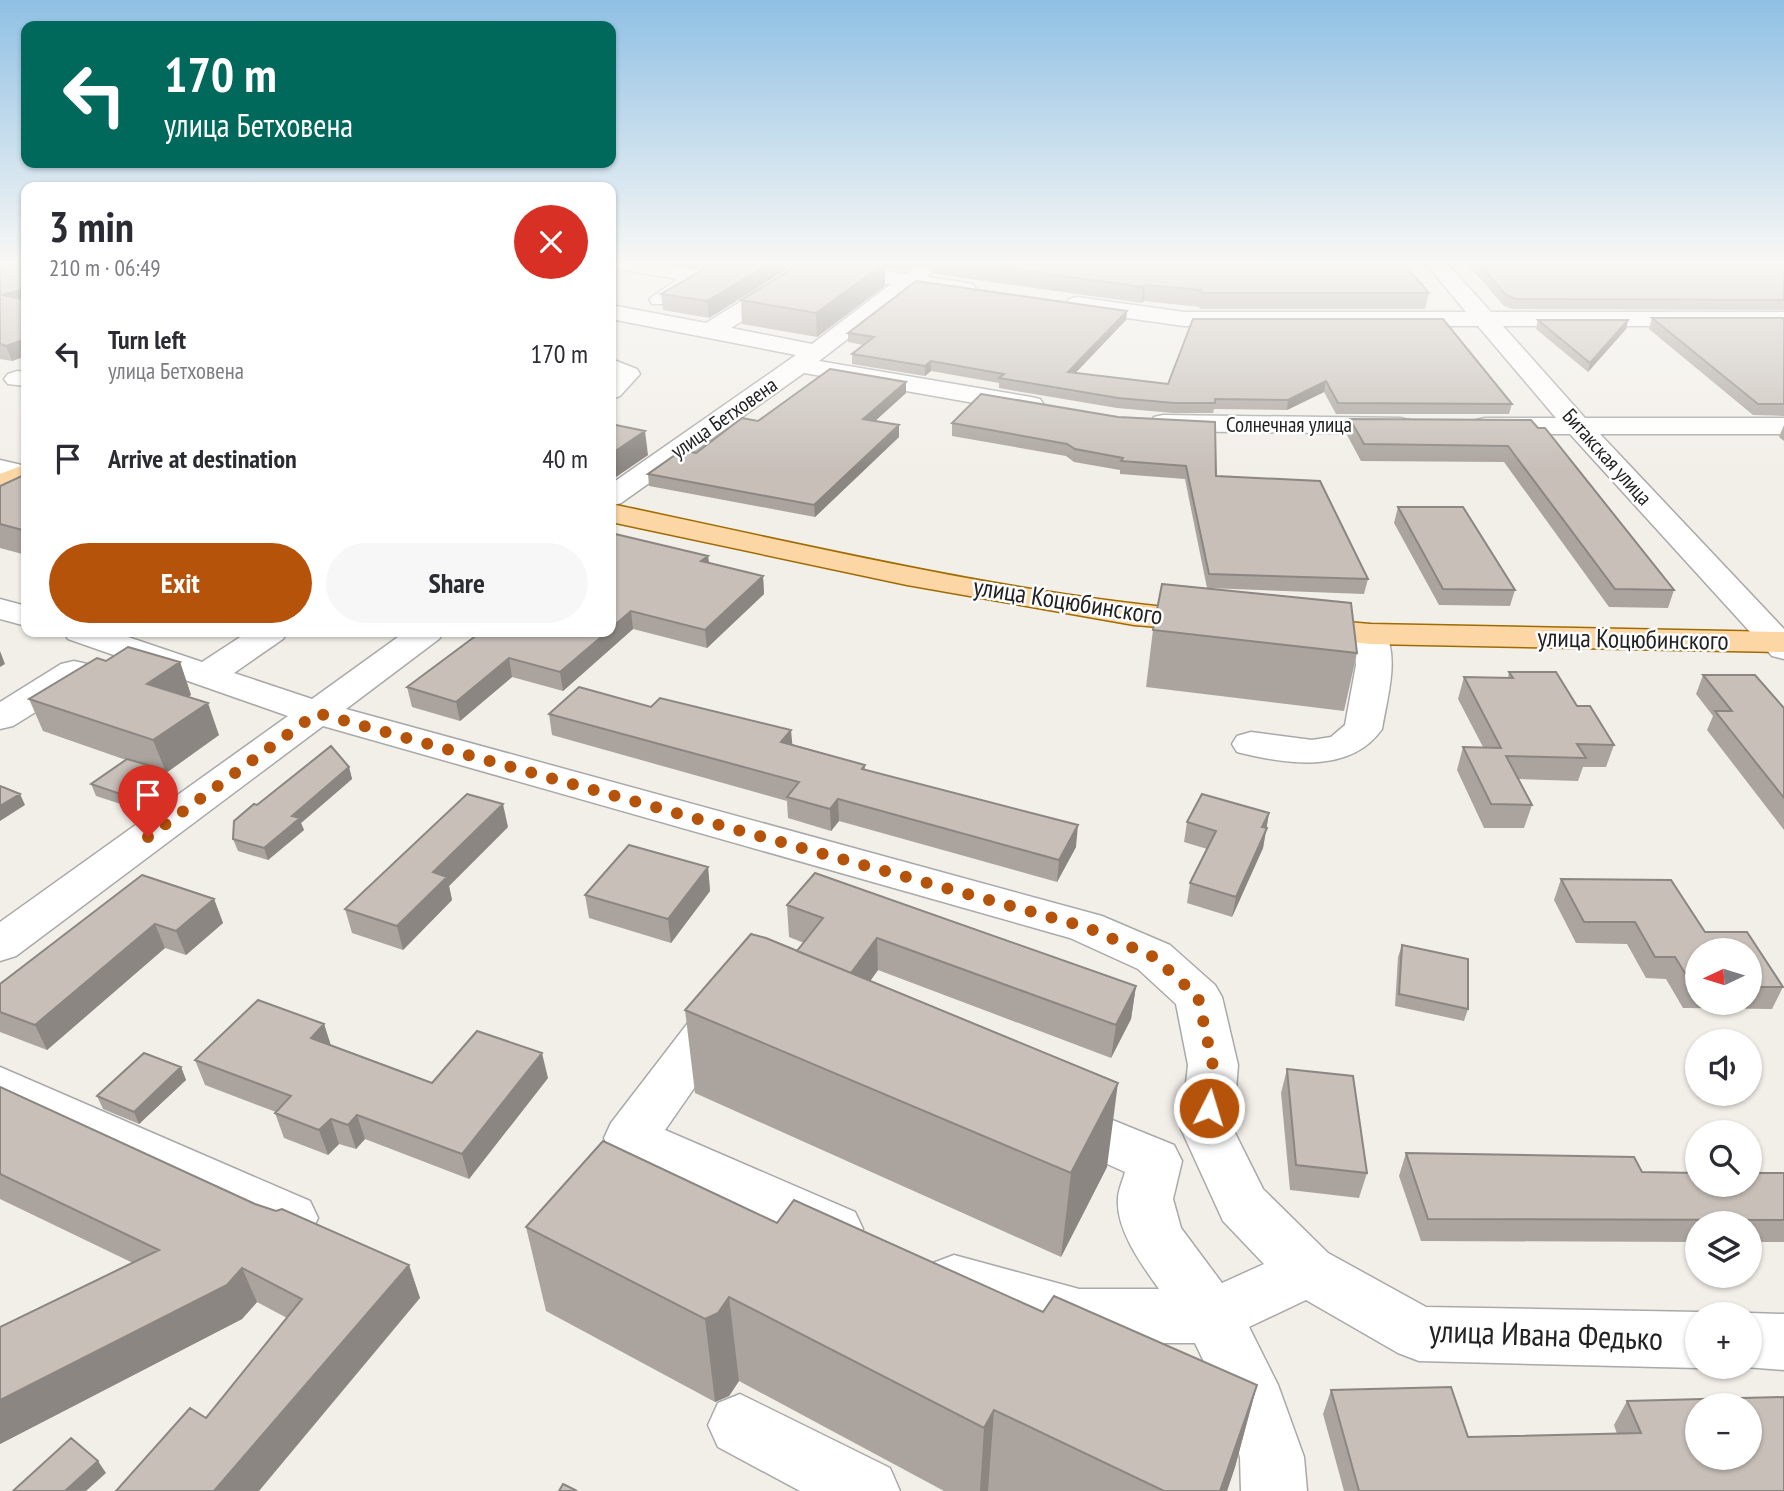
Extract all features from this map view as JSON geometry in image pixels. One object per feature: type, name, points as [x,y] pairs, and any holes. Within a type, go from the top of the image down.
[{"type":"main road","name":"улица Коцюбинского","points":[[616,514],[907,575],[1120,613],[1370,634],[1782,644]]},
{"type":"street","points":[[710,331],[808,358],[1055,409]]},
{"type":"street","name":"улица Бетховена","points":[[616,493],[844,331]]},
{"type":"street","name":"Битакская улица","points":[[1495,331],[1578,427],[1782,644]]},
{"type":"street","points":[[616,368],[628,374],[616,386]]},
{"type":"street","name":"Солнечная улица","points":[[1139,421],[1173,424],[1425,426]]},
{"type":"street","points":[[1467,426],[1784,426]]},
{"type":"street","points":[[0,609],[21,615]]},
{"type":"street","points":[[1251,744],[1312,752],[1343,746],[1363,729],[1374,665],[1370,634]]},
{"type":"street","name":"улица Ивана Федько","points":[[98,637],[317,713],[1086,927],[1154,957],[1198,997],[1213,1066],[1207,1129],[1243,1205],[1308,1271],[1419,1334],[1685,1340]]},
{"type":"street","points":[[208,674],[264,637]]},
{"type":"street","points":[[0,945],[420,637]]},
{"type":"street","points":[[0,718],[120,643]]},
{"type":"street","points":[[768,995],[743,985],[630,1138],[953,1281],[1079,1315],[1212,1317],[1308,1271]]},
{"type":"street","points":[[0,1087],[290,1218]]},
{"type":"street","points":[[1018,1102],[1155,1161],[1145,1199],[1155,1238],[1212,1317],[1247,1385],[1272,1457],[1274,1491]]},
{"type":"street","points":[[1762,1341],[1784,1342]]},
{"type":"street","points":[[740,1425],[867,1491]]},
{"type":"building","points":[[0,331],[21,331],[21,341],[6,346],[0,344]]},
{"type":"building","points":[[851,331],[1108,331],[1068,372],[1168,384],[1189,331],[1452,331],[1512,404],[1338,403],[1326,381],[1288,400],[1215,399],[1215,403],[1174,403],[1118,398],[999,378],[1004,374],[931,361],[925,366],[852,354],[874,337],[848,333]]},
{"type":"building","points":[[1551,331],[1619,331],[1590,363]]},
{"type":"building","points":[[1668,331],[1784,331],[1784,404],[1758,404]]},
{"type":"building","points":[[830,369],[906,382],[863,419],[899,425],[814,505],[648,474],[682,450],[696,453],[742,418],[758,421]]},
{"type":"building","points":[[981,394],[1118,417],[1215,422],[1216,476],[1320,481],[1368,579],[1209,574],[1186,466],[1121,461],[1123,458],[1075,449],[1067,444],[952,423]]},
{"type":"building","points":[[1350,419],[1531,420],[1538,428],[1545,428],[1674,590],[1615,589],[1508,446],[1364,444]]},
{"type":"building","points":[[616,425],[645,431],[616,451]]},
{"type":"building","points":[[21,476],[21,530],[0,524],[0,486]]},
{"type":"building","points":[[1398,507],[1463,507],[1515,590],[1443,589]]},
{"type":"building","points":[[616,534],[708,556],[701,561],[763,576],[705,630],[631,611],[616,624]]},
{"type":"building","points":[[1162,584],[1351,603],[1357,653],[1153,630]]},
{"type":"building","points":[[474,637],[601,637],[560,672],[509,658],[456,702],[407,687]]},
{"type":"building","points":[[128,647],[180,662],[147,684],[208,703],[153,740],[29,699],[97,658],[106,661]]},
{"type":"building","points":[[1509,672],[1556,672],[1577,706],[1590,706],[1614,745],[1577,744],[1586,758],[1506,756],[1532,805],[1491,804],[1463,747],[1501,748],[1464,677],[1513,678]]},
{"type":"building","points":[[1703,675],[1755,675],[1784,708],[1784,798],[1715,711],[1732,711]]},
{"type":"building","points":[[579,687],[651,707],[660,698],[791,730],[781,742],[865,765],[862,769],[1078,825],[1059,860],[838,799],[830,809],[787,797],[799,782],[549,714]]},
{"type":"building","points":[[331,746],[349,767],[292,816],[300,818],[264,848],[233,839],[234,821]]},
{"type":"building","points":[[127,759],[165,770],[129,797],[91,784]]},
{"type":"building","points":[[0,786],[20,794],[0,806]]},
{"type":"building","points":[[467,794],[503,804],[433,872],[447,877],[397,926],[345,909]]},
{"type":"building","points":[[1202,794],[1269,813],[1262,827],[1267,828],[1236,897],[1190,883],[1216,831],[1187,822]]},
{"type":"building","points":[[629,845],[708,867],[668,919],[585,895]]},
{"type":"building","points":[[815,873],[1136,986],[1116,1025],[877,938],[851,973],[797,951],[823,918],[787,905]]},
{"type":"building","points":[[142,875],[214,899],[176,931],[155,924],[35,1025],[0,1012],[0,984]]},
{"type":"building","points":[[1561,879],[1671,880],[1705,932],[1747,932],[1751,938],[1685,938],[1685,973],[1675,957],[1655,957],[1635,922],[1584,922]]},
{"type":"building","points":[[751,934],[1118,1083],[1071,1173],[685,1010]]},
{"type":"building","points":[[1402,945],[1468,959],[1468,1009],[1399,994]]},
{"type":"building","points":[[1762,955],[1783,987],[1762,987]]},
{"type":"building","points":[[258,1000],[324,1024],[311,1038],[432,1083],[477,1031],[542,1053],[462,1154],[357,1115],[348,1125],[331,1119],[319,1130],[275,1113],[291,1096],[195,1060]]},
{"type":"building","points":[[144,1053],[181,1067],[134,1112],[97,1096]]},
{"type":"building","points":[[1287,1069],[1353,1076],[1367,1173],[1296,1165]]},
{"type":"building","points":[[0,1087],[255,1204],[276,1211],[282,1209],[409,1265],[214,1491],[116,1491],[190,1408],[206,1418],[302,1299],[242,1268],[227,1285],[0,1400],[0,1327],[159,1250],[0,1174]]},
{"type":"building","points":[[603,1141],[777,1223],[794,1200],[1043,1312],[1054,1296],[1257,1385],[1220,1491],[1164,1491],[994,1410],[984,1428],[729,1297],[718,1313],[705,1319],[526,1227]]},
{"type":"building","points":[[1406,1153],[1634,1157],[1642,1172],[1685,1173],[1685,1197],[1762,1197],[1762,1173],[1784,1173],[1784,1220],[1762,1220],[1762,1211],[1685,1211],[1685,1220],[1428,1219]]},
{"type":"building","points":[[1451,1387],[1468,1437],[1641,1433],[1627,1401],[1685,1400],[1685,1470],[1762,1470],[1762,1398],[1784,1397],[1784,1491],[1359,1491],[1331,1390]]},
{"type":"building","points":[[71,1438],[98,1461],[65,1491],[13,1491]]},
{"type":"building","points":[[563,1484],[577,1491],[559,1491]]},
{"type":"route","points":[[148,837],[317,713],[1086,927],[1154,957],[1198,997],[1213,1066],[1209,1108]]}]
